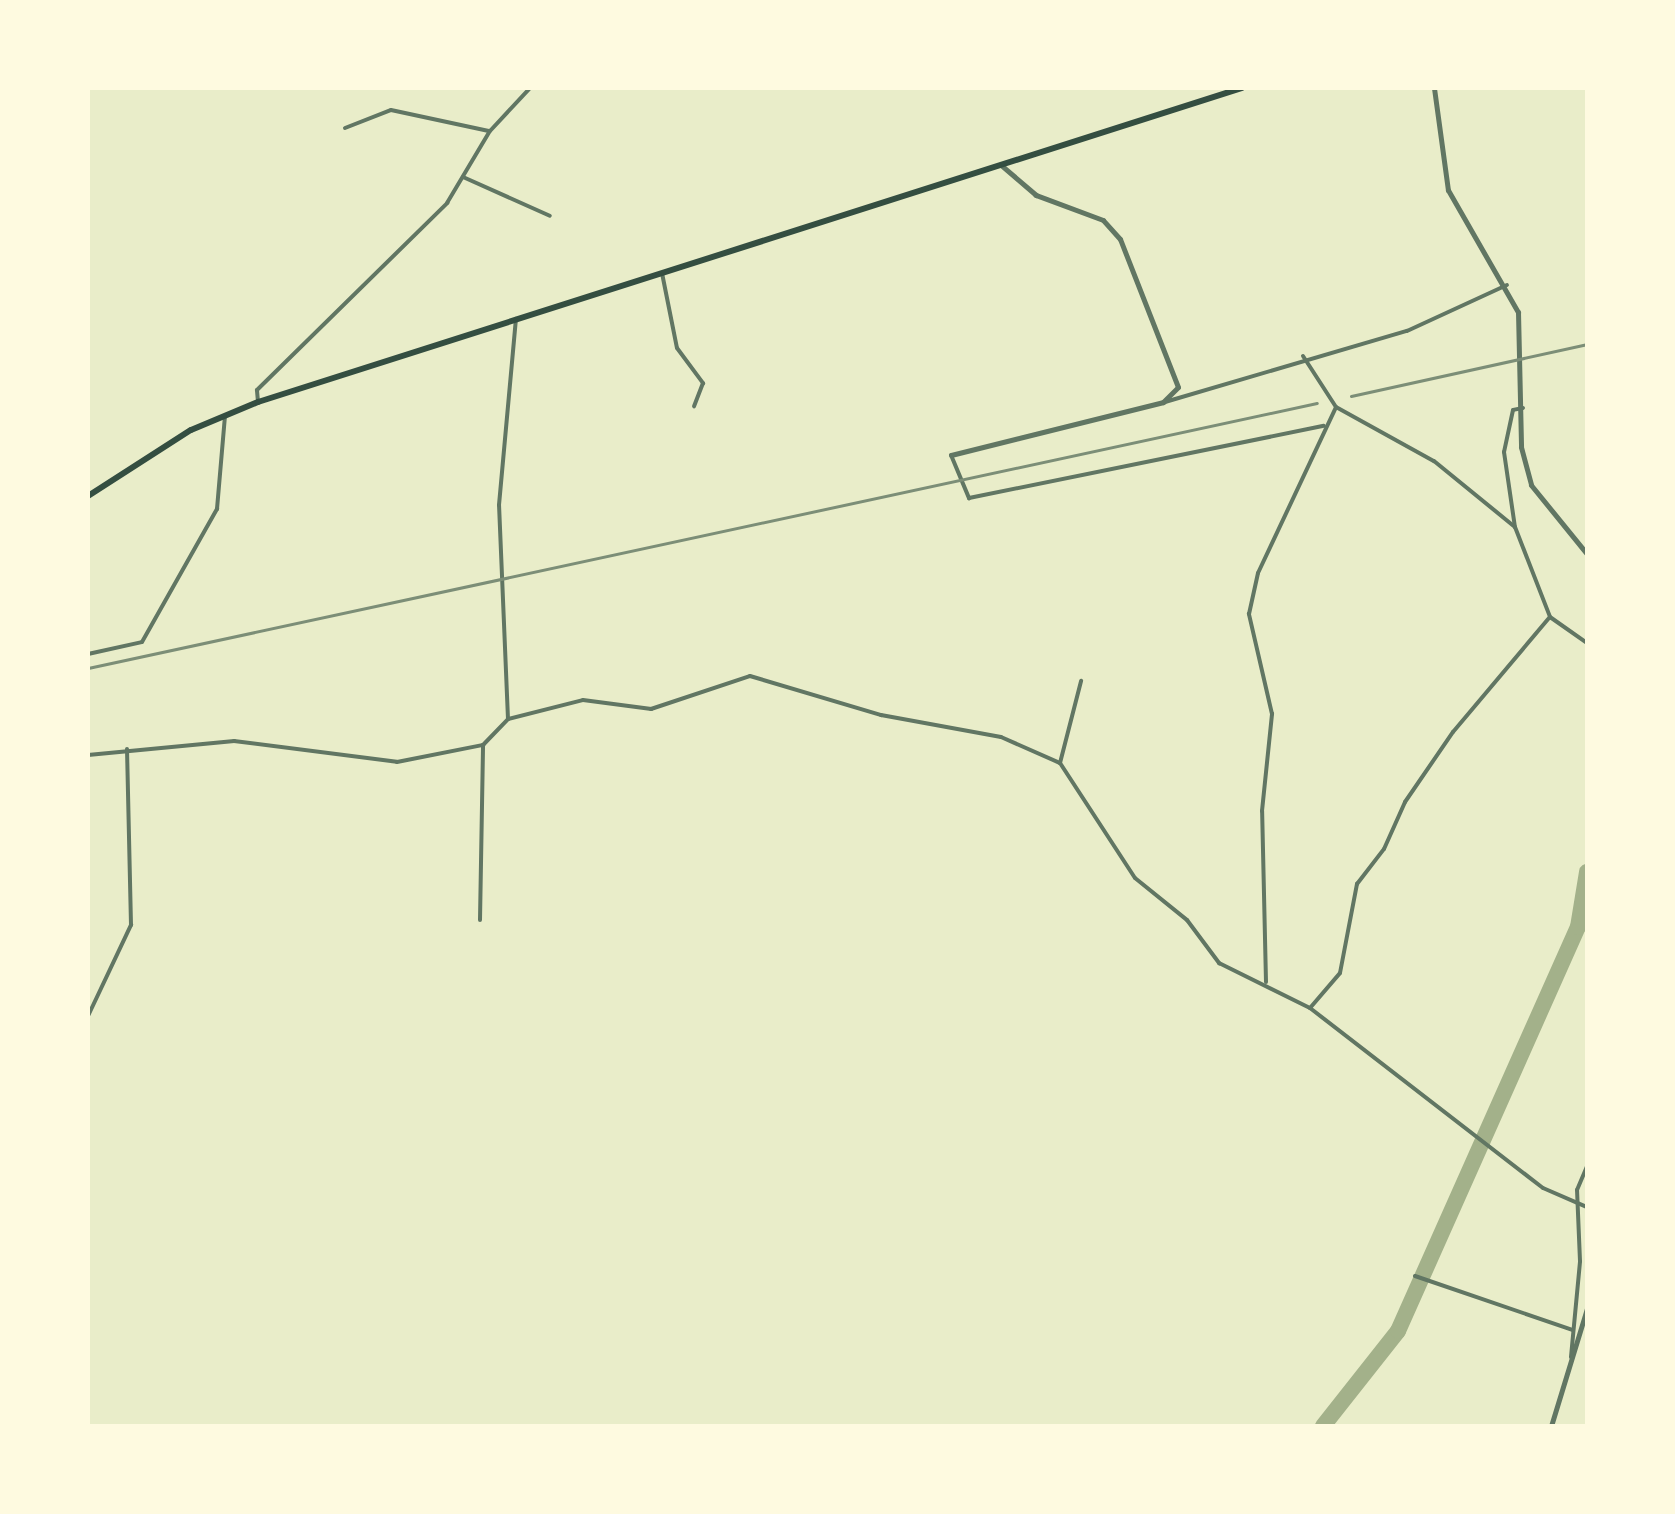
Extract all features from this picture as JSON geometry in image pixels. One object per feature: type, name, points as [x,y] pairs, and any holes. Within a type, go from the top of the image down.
[{"type":"main road","points":[[88,496],[225,415],[258,402],[1242,88]]},
{"type":"street","points":[[258,402],[257,390],[447,203],[490,131],[530,88]]},
{"type":"street","points":[[1434,88],[1448,190],[1507,285],[1523,352],[1521,447],[1531,485],[1587,554]]},
{"type":"street","points":[[345,128],[391,110],[490,131]]},
{"type":"street","points":[[1001,165],[1036,195],[1103,220],[1120,239],[1176,371],[1178,387],[1163,402]]},
{"type":"street","points":[[463,177],[550,216]]},
{"type":"street","points":[[662,273],[677,348],[703,383],[694,406]]},
{"type":"street","points":[[1325,426],[969,498],[951,455],[1163,402],[1303,356],[1407,331],[1507,285]]},
{"type":"street","points":[[508,719],[507,615],[499,525],[516,319]]},
{"type":"street","points":[[1303,356],[1336,407],[1434,461],[1515,527]]},
{"type":"street","points":[[1266,982],[1262,811],[1272,714],[1249,614],[1258,573],[1336,407]]},
{"type":"street","points":[[1523,408],[1513,410],[1504,452],[1515,527],[1550,617],[1587,643]]},
{"type":"street","points":[[88,654],[142,642],[217,509],[225,415]]},
{"type":"street","points":[[1310,1008],[1340,973],[1357,884],[1384,849],[1405,802],[1453,732],[1550,617]]},
{"type":"street","points":[[88,755],[234,741],[397,762],[483,745],[508,719],[600,698],[651,709],[750,676],[881,715],[1001,737],[1060,763],[1143,886],[1187,920],[1233,974],[1254,985],[1266,982],[1310,1008],[1493,1149],[1578,1206],[1587,1207]]},
{"type":"street","points":[[1060,763],[1081,681]]},
{"type":"street","points":[[480,920],[483,745]]},
{"type":"street","points":[[88,1016],[131,925],[127,749]]},
{"type":"street","points":[[1570,1359],[1578,1206],[1587,1166]]},
{"type":"street","points":[[1415,1276],[1573,1330]]},
{"type":"street","points":[[1551,1426],[1587,1308]]},
{"type":"waterway","points":[[1323,1426],[1398,1331],[1578,927],[1587,872]]},
{"type":"railway","points":[[1351,396],[1587,344]]},
{"type":"railway","points":[[88,668],[1317,403]]}]
